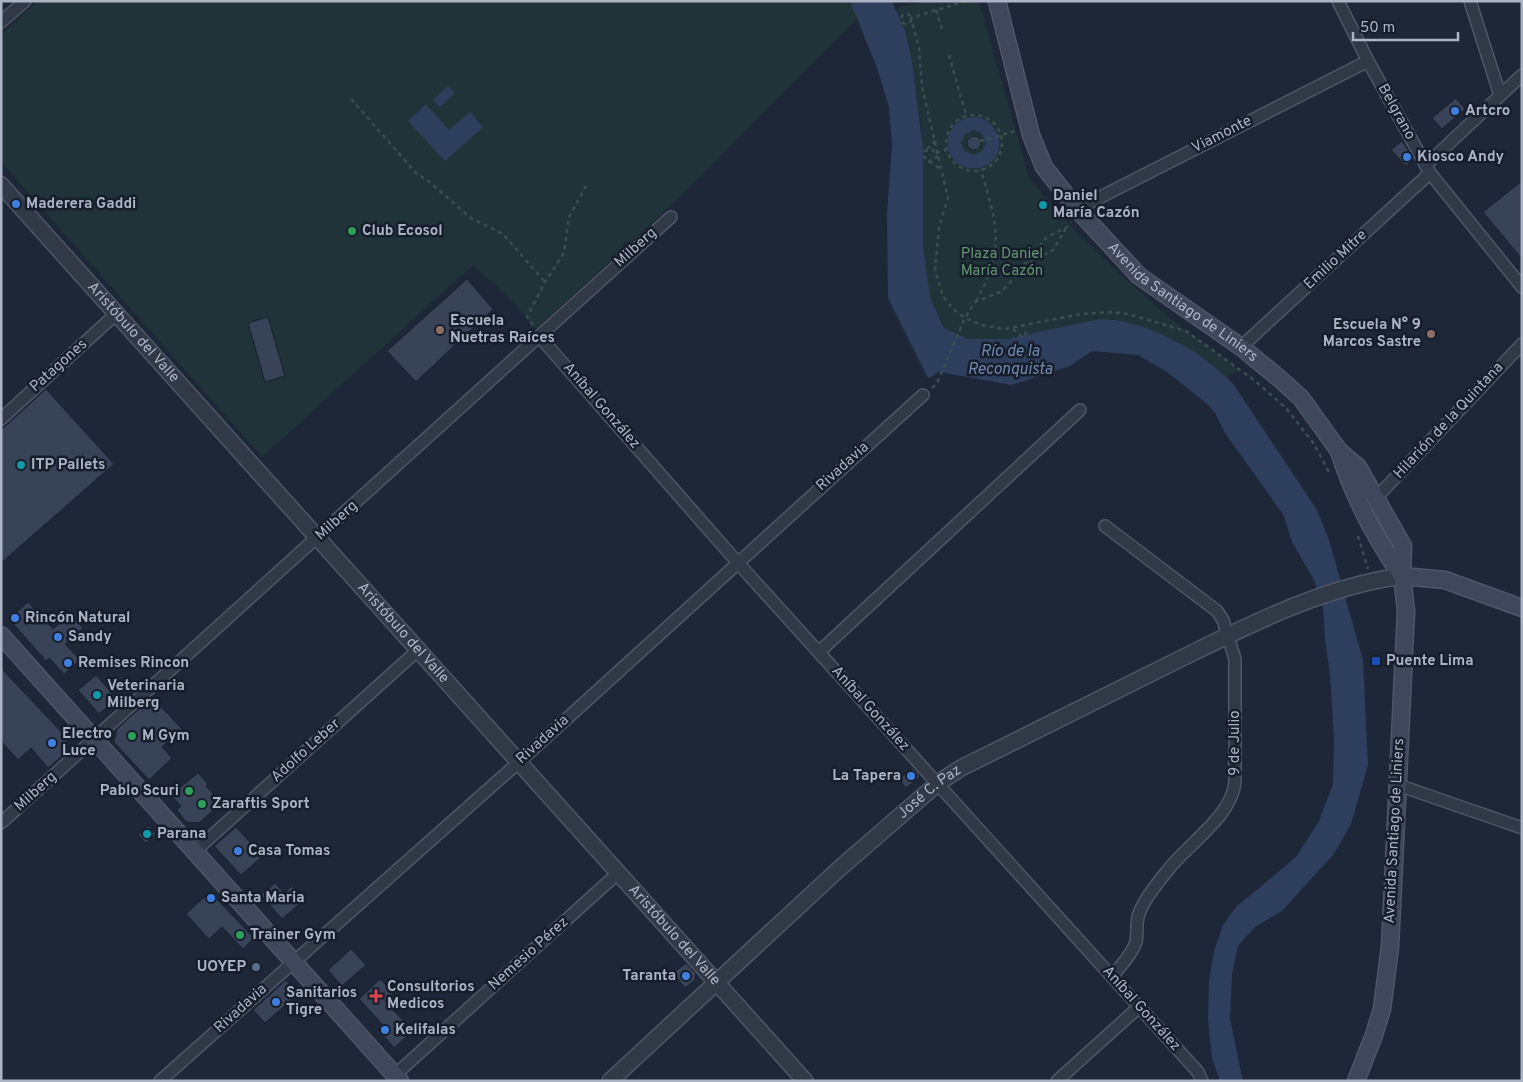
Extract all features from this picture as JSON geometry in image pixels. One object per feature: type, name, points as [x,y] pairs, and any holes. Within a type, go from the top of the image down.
[{"type":"main road","name":"Avenida Santiago de Liniers","points":[[997,1],[1037,153],[1044,166],[1077,210],[1139,276],[1241,347],[1301,398],[1339,451],[1358,467],[1403,546],[1402,576],[1406,611],[1390,947],[1382,1009],[1356,1081]]},
{"type":"main road","name":"Avenida Santiago de Liniers","points":[[1339,451],[1348,478],[1363,509],[1386,552],[1402,576]]},
{"type":"main road","points":[[1402,576],[1445,580],[1522,608]]},
{"type":"main road","points":[[1,635],[292,963],[397,1078]]},
{"type":"street","points":[[1,22],[25,1]]},
{"type":"street","name":"Belgrano","points":[[1338,1],[1368,62],[1428,169],[1522,287]]},
{"type":"street","points":[[1470,1],[1500,95]]},
{"type":"street","name":"Viamonte","points":[[1077,210],[1368,62]]},
{"type":"street","name":"Emilio Mitre","points":[[1241,347],[1428,169],[1522,75]]},
{"type":"street","name":"Aristóbulo del Valle","points":[[1,185],[806,1081]]},
{"type":"street","name":"Milberg","points":[[1,823],[671,217]]},
{"type":"street","name":"Patagones","points":[[1,419],[118,313]]},
{"type":"street","name":"Aníbal González","points":[[539,336],[738,563],[1198,1072],[1202,1081]]},
{"type":"street","name":"Hilarión de la Quintana","points":[[1376,498],[1522,344]]},
{"type":"street","name":"Rivadavia","points":[[160,1081],[519,762],[923,394]]},
{"type":"street","points":[[819,652],[1080,410]]},
{"type":"street","name":"9 de Julio","points":[[1105,526],[1217,611],[1229,635],[1235,659],[1235,782],[1233,793],[1213,823],[1169,868],[1154,889],[1140,911],[1136,942],[1129,955],[1112,977]]},
{"type":"street","points":[[1364,582],[1402,576]]},
{"type":"street","name":"José C. Paz","points":[[610,1081],[840,868],[938,783],[961,768],[1229,635],[1315,598],[1364,582]]},
{"type":"street","name":"Adolfo Leber","points":[[194,852],[418,650]]},
{"type":"street","points":[[1398,785],[1522,828]]},
{"type":"street","name":"Nemesio Pérez","points":[[397,1078],[618,873]]},
{"type":"street","points":[[1057,1081],[1139,1007]]},
{"type":"path","points":[[966,1],[911,18],[906,24],[900,20],[903,14],[909,15],[911,18],[919,48],[922,87],[948,198],[939,227],[935,270],[943,296],[965,318],[993,328],[1013,329],[1081,314],[1110,312],[1128,314],[1186,331],[1254,380],[1286,408],[1314,444],[1331,477]]},
{"type":"path","points":[[936,10],[942,28]]},
{"type":"path","points":[[949,55],[966,115]]},
{"type":"path","points":[[351,99],[417,174],[427,180],[471,218],[504,234],[545,282]]},
{"type":"path","points":[[966,115],[981,115],[988,118],[998,128],[1000,135],[1002,142],[999,157],[988,167],[981,170],[960,168],[949,157],[946,150],[945,143],[949,129],[953,123],[966,115]]},
{"type":"path","points":[[980,141],[1019,130]]},
{"type":"path","points":[[935,141],[925,151],[924,158],[940,169]]},
{"type":"path","points":[[925,151],[931,149],[936,153]]},
{"type":"path","points":[[936,153],[946,150]]},
{"type":"path","points":[[928,162],[935,160],[936,153]]},
{"type":"path","points":[[937,383],[965,318],[991,271],[996,242],[995,217],[981,170]]},
{"type":"path","points":[[539,336],[527,317],[545,282],[564,253],[569,217],[586,186]]},
{"type":"path","points":[[1028,263],[1053,250],[1077,210]]},
{"type":"path","points":[[975,302],[1000,292],[1028,263],[1047,237],[1067,227]]},
{"type":"path","points":[[1013,329],[1022,338],[1025,336],[1027,326]]},
{"type":"path","points":[[1356,527],[1364,582]]},
{"type":"green space","name":"Club Ecosol","points":[[38,1],[850,1],[858,18],[679,198],[536,329],[512,301],[473,265],[262,457],[1,162],[1,35]]},
{"type":"green space","name":"Plaza Daniel María Cazón","points":[[923,1],[979,1],[1029,178],[1061,216],[1118,272],[1167,316],[1240,371],[1226,376],[1174,339],[1112,319],[1006,339],[968,339],[944,328],[930,297],[923,246],[921,122],[905,30],[897,8]]},
{"type":"water","name":"Río de la Reconquista","points":[[850,1],[892,1],[905,30],[912,61],[923,149],[923,246],[930,297],[944,328],[968,339],[1006,339],[1100,319],[1118,320],[1136,325],[1155,331],[1173,340],[1207,361],[1234,385],[1317,510],[1329,540],[1363,660],[1368,765],[1351,824],[1334,854],[1282,911],[1255,927],[1238,946],[1232,974],[1230,1019],[1243,1081],[1220,1081],[1212,1058],[1208,1019],[1209,981],[1214,951],[1223,925],[1236,907],[1296,857],[1318,823],[1333,784],[1334,738],[1330,675],[1323,608],[1314,580],[1292,542],[1284,516],[1225,433],[1215,413],[1206,403],[1167,372],[1138,355],[1092,351],[1070,366],[1012,385],[939,372],[929,378],[927,376],[888,298],[887,214],[892,145],[889,107],[877,68]]},
{"type":"water","points":[[448,86],[455,93],[440,107],[433,100]]},
{"type":"water","points":[[426,104],[449,130],[470,112],[483,127],[445,161],[408,121]]},
{"type":"water","points":[[977,117],[988,122],[995,129],[999,138],[999,148],[996,156],[990,163],[981,168],[970,168],[959,164],[952,158],[948,149],[951,131],[956,123],[965,118]],"holes":[[[974,130],[982,134],[986,143],[982,151],[974,155],[965,151],[961,143],[965,134]]]},
{"type":"building","points":[[1456,98],[1465,109],[1442,129],[1432,118]]},
{"type":"building","points":[[974,136],[979,138],[981,143],[979,148],[974,150],[969,148],[967,143],[969,138]]},
{"type":"building","points":[[1402,141],[1414,159],[1406,166],[1391,150]]},
{"type":"building","points":[[1522,181],[1522,259],[1483,212]]},
{"type":"building","name":"Escuela Nuetras Raíces","points":[[467,279],[493,309],[416,382],[387,351]]},
{"type":"building","points":[[268,317],[285,376],[265,382],[248,323]]},
{"type":"building","points":[[46,389],[114,464],[1,563],[1,430]]},
{"type":"building","points":[[28,602],[53,629],[70,614],[83,628],[65,644],[80,660],[64,674],[49,658],[46,661],[9,619]]},
{"type":"building","points":[[1,668],[67,738],[68,751],[48,768],[31,748],[18,760],[1,741]]},
{"type":"building","name":"Veterinaria Milberg","points":[[96,675],[117,699],[99,714],[78,690]]},
{"type":"building","points":[[152,697],[182,729],[162,747],[172,758],[149,780],[114,742],[117,729]]},
{"type":"building","name":"La Tapera","points":[[913,768],[919,774],[919,778],[906,788],[899,779]]},
{"type":"building","name":"Zaraftis Sport","points":[[198,773],[208,784],[206,786],[221,803],[199,823],[186,822],[177,810],[181,806],[171,795]]},
{"type":"building","name":"Parana","points":[[148,826],[156,834],[146,843],[138,835]]},
{"type":"building","name":"Casa Tomas","points":[[236,827],[263,856],[241,875],[214,846]]},
{"type":"building","points":[[275,883],[284,893],[292,886],[304,900],[282,919],[261,895]]},
{"type":"building","points":[[210,892],[254,938],[243,949],[222,927],[209,939],[186,914]]},
{"type":"building","points":[[351,949],[366,965],[342,986],[328,970]]},
{"type":"building","name":"Taranta","points":[[686,963],[696,974],[695,980],[685,988],[673,973]]},
{"type":"building","points":[[380,979],[394,993],[385,1001],[413,1031],[394,1048],[380,1031],[385,1027],[359,999]]},
{"type":"building","name":"Sanitarios Tigre","points":[[286,980],[298,994],[265,1023],[253,1010]]},
{"type":"place","name":"Artcro","points":[[1455,111]]},
{"type":"place","name":"Kiosco Andy","points":[[1407,157]]},
{"type":"place","name":"Maderera Gaddi","points":[[16,204]]},
{"type":"place","name":"Daniel María Cazón","points":[[1043,205]]},
{"type":"place","name":"Club Ecosol","points":[[352,231]]},
{"type":"place","name":"Escuela Nuetras Raíces","points":[[440,330]]},
{"type":"place","name":"Escuela N° 9 Marcos Sastre","points":[[1431,334]]},
{"type":"place","name":"ITP Pallets","points":[[21,465]]},
{"type":"place","name":"Rincón Natural","points":[[15,618]]},
{"type":"place","name":"Sandy","points":[[58,637]]},
{"type":"place","name":"Puente Lima","points":[[1376,661]]},
{"type":"place","name":"Remises Rincon","points":[[68,663]]},
{"type":"place","name":"Veterinaria Milberg","points":[[97,695]]},
{"type":"place","name":"M Gym","points":[[132,736]]},
{"type":"place","name":"Electro Luce","points":[[52,743]]},
{"type":"place","name":"La Tapera","points":[[911,776]]},
{"type":"place","name":"Pablo Scuri","points":[[189,791]]},
{"type":"place","name":"Zaraftis Sport","points":[[202,804]]},
{"type":"place","name":"Parana","points":[[147,834]]},
{"type":"place","name":"Casa Tomas","points":[[238,851]]},
{"type":"place","name":"Santa Maria","points":[[211,898]]},
{"type":"place","name":"Trainer Gym","points":[[240,935]]},
{"type":"place","name":"UOYEP","points":[[256,967]]},
{"type":"place","name":"Taranta","points":[[686,976]]},
{"type":"place","name":"Consultorios Medicos","points":[[376,996]]},
{"type":"place","name":"Sanitarios Tigre","points":[[276,1002]]},
{"type":"place","name":"Kelifalas","points":[[385,1030]]}]
